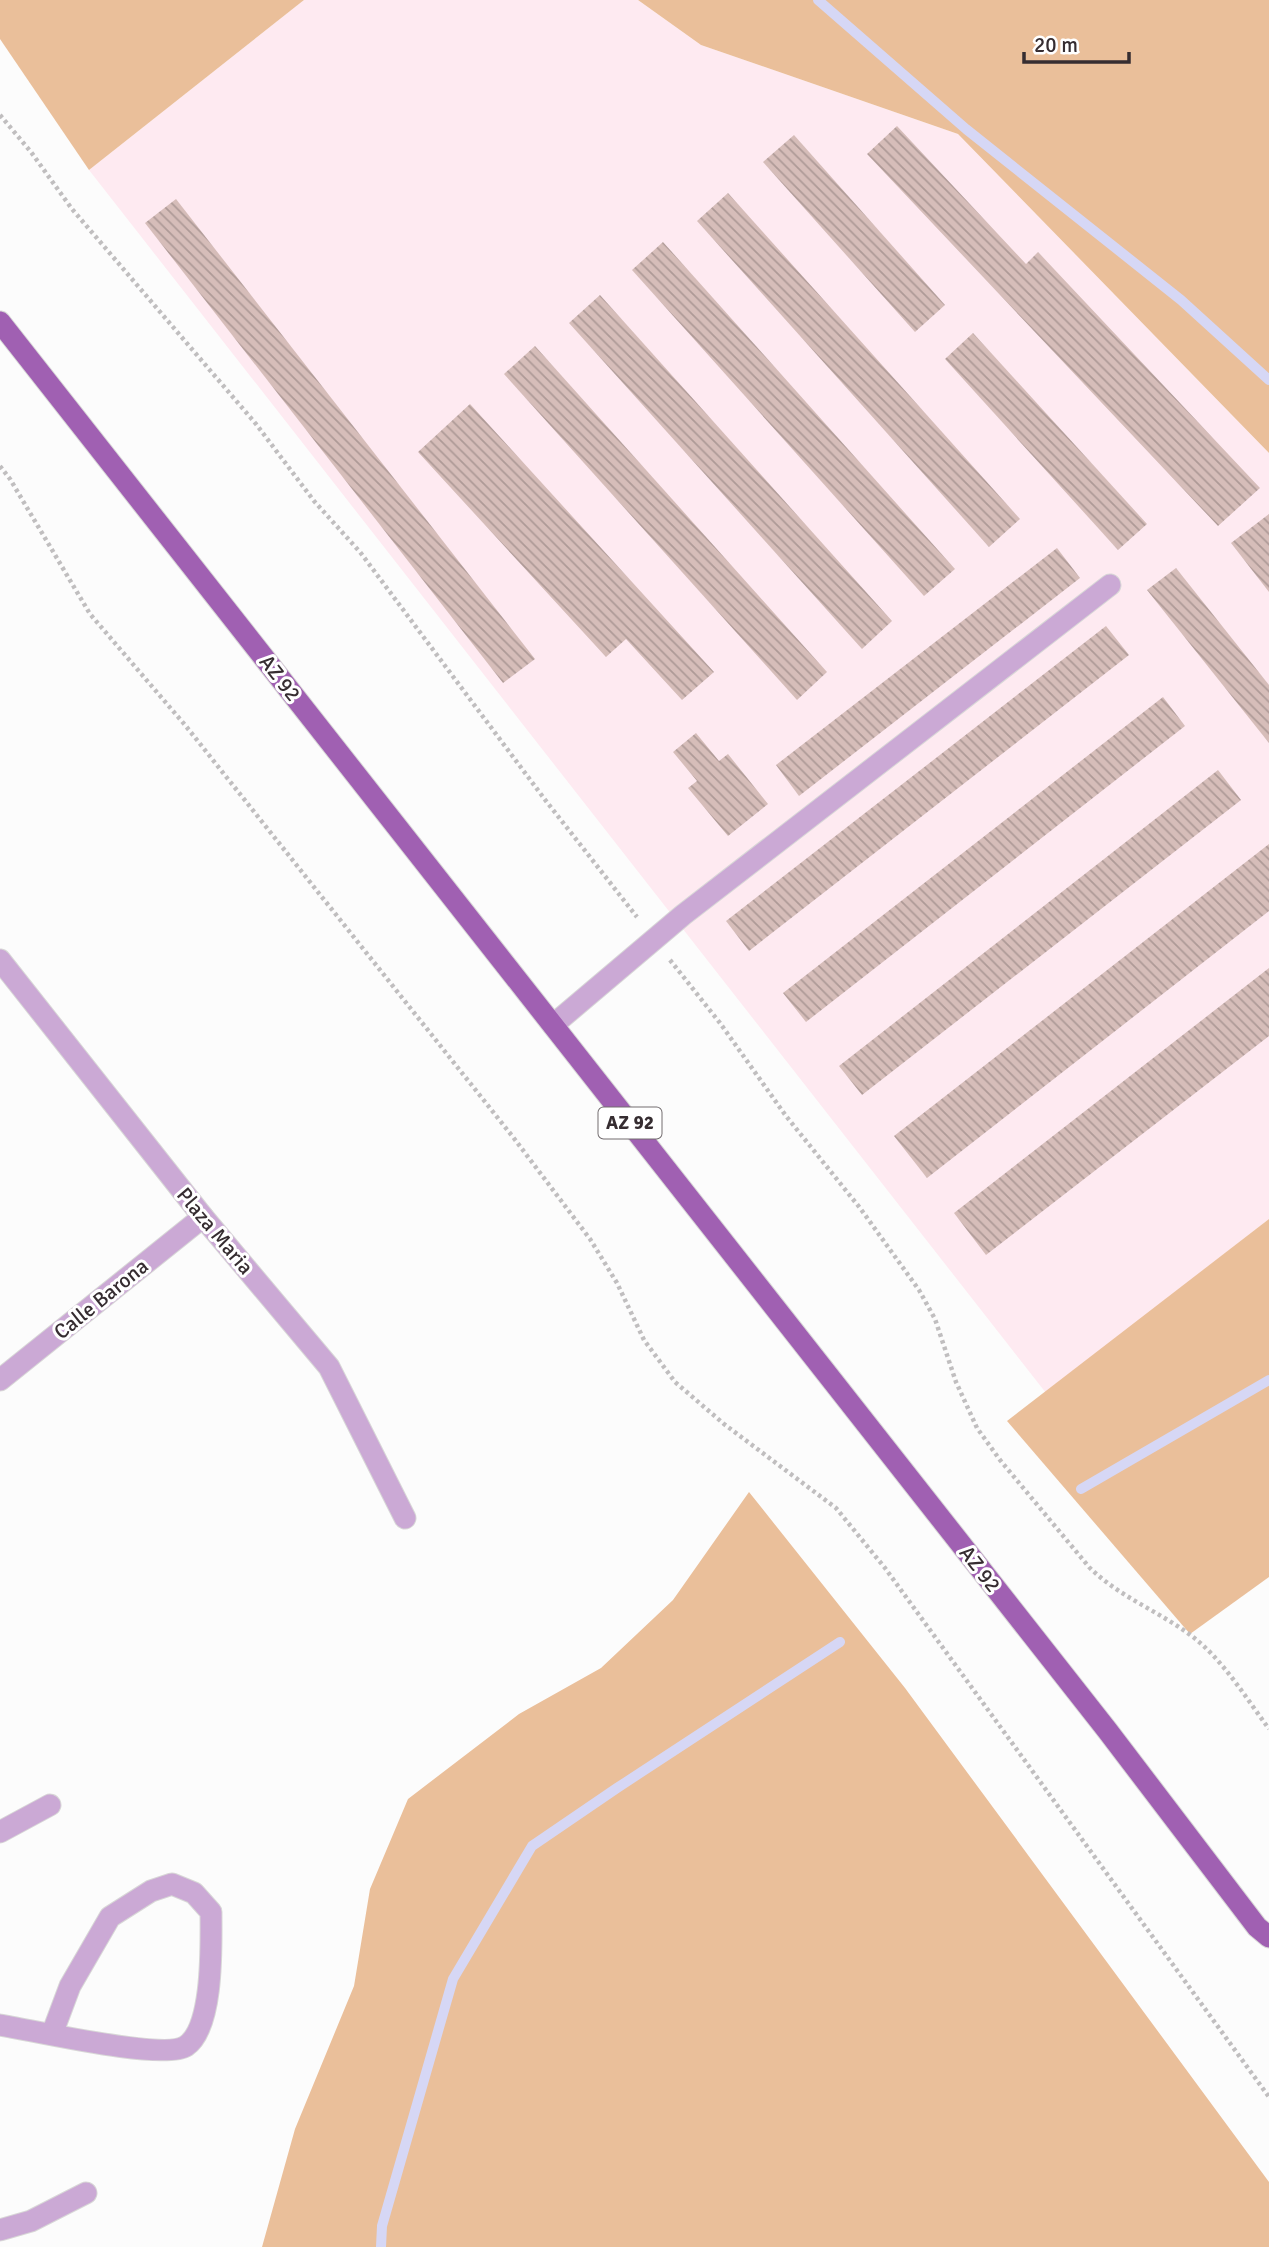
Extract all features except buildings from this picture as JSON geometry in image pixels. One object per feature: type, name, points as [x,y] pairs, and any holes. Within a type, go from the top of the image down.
[{"type":"main road","name":"AZ 92","points":[[2,328],[1090,1709],[1263,1932],[1269,1954]]},
{"type":"street","points":[[553,1025],[683,915],[1110,585]]},
{"type":"street","name":"Plaza Maria","points":[[0,960],[202,1217],[329,1367],[405,1518]]},
{"type":"street","name":"Calle Barona","points":[[0,1380],[202,1217]]},
{"type":"street","points":[[0,1832],[50,1805]]},
{"type":"street","points":[[0,2025],[106,2044],[167,2051],[186,2046],[201,2026],[212,1966],[211,1912],[194,1893],[172,1884],[151,1891],[110,1917],[70,1986],[52,2034]]},
{"type":"street","points":[[0,2230],[31,2221],[86,2193]]},
{"type":"path","points":[[0,466],[90,614],[185,725],[513,1137],[590,1239],[617,1283],[644,1340],[675,1382],[724,1424],[836,1508],[901,1590],[1269,2097]]},
{"type":"shaded area","points":[[0,0],[304,0],[89,170],[0,39]]},
{"type":"shaded area","points":[[304,0],[638,0],[701,45],[958,134],[1269,453],[1269,1219],[1046,1393],[89,170]]},
{"type":"shaded area","points":[[638,0],[1269,0],[1269,453],[958,134],[701,45]]},
{"type":"shaded area","points":[[1269,1219],[1269,1577],[1190,1634],[1007,1421]]},
{"type":"shaded area","points":[[749,1492],[905,1688],[1269,2182],[1269,2247],[262,2247],[295,2129],[354,1986],[370,1889],[408,1799],[519,1714],[601,1668],[673,1600]]},
{"type":"waterway","points":[[818,0],[966,129],[1181,300],[1269,380]]},
{"type":"waterway","points":[[1081,1489],[1269,1380]]},
{"type":"waterway","points":[[381,2247],[382,2226],[453,1979],[532,1846],[840,1642]]}]
